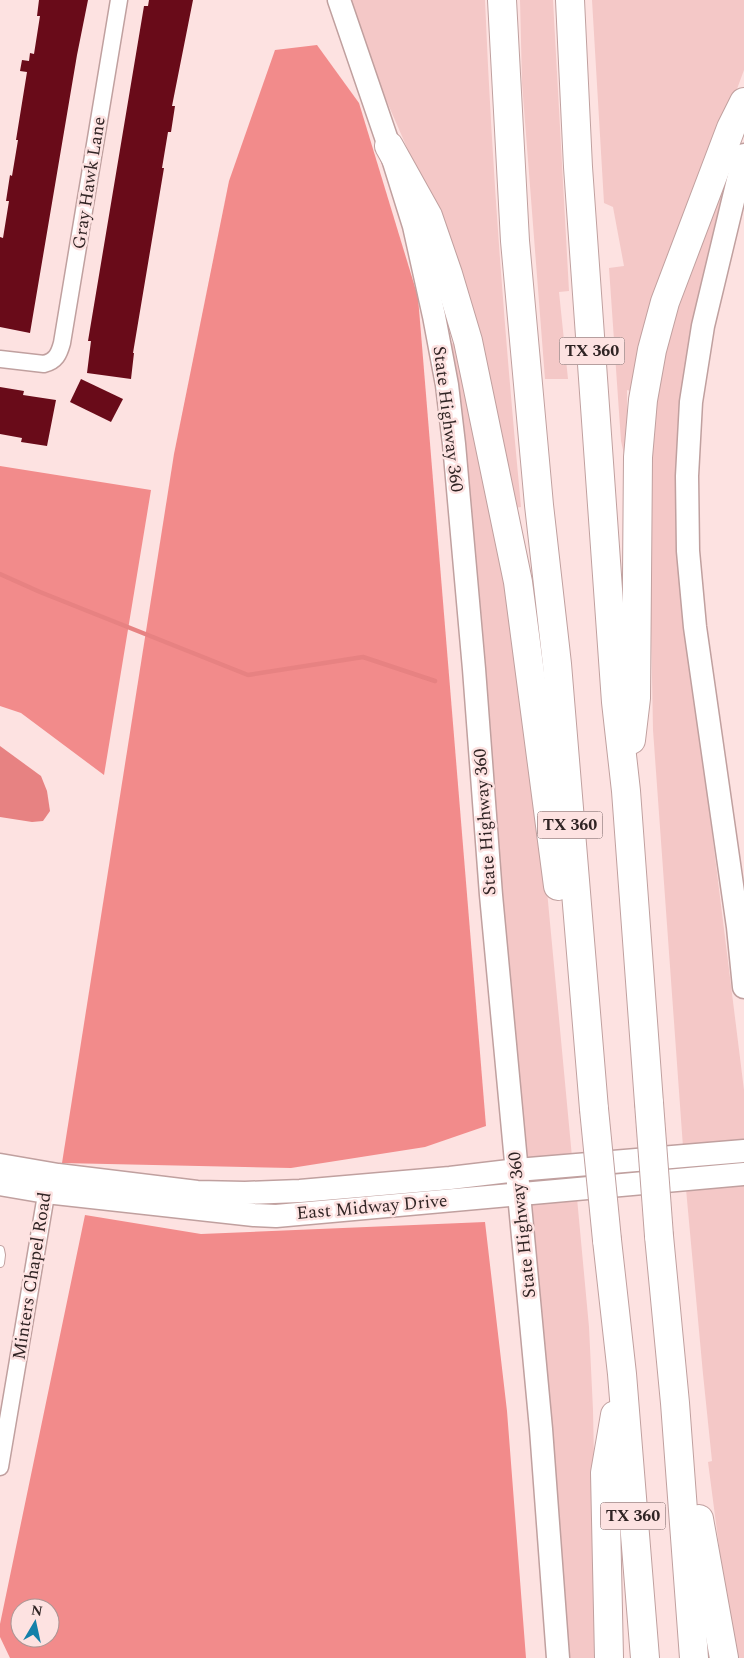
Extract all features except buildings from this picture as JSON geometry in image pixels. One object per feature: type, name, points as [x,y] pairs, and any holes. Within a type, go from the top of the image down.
[{"type":"highway","name":"TX 360","points":[[502,0],[516,250],[539,505],[557,664],[594,1109],[622,1374],[645,1658]]},
{"type":"highway","name":"TX 360","points":[[570,0],[578,167],[615,682],[626,792],[659,1236],[676,1404],[694,1658]]},
{"type":"highway","points":[[626,792],[636,698],[638,457],[643,400],[652,350],[664,302],[731,128],[744,102]]},
{"type":"highway","points":[[389,146],[428,216],[468,341],[518,582],[564,928],[584,986]]},
{"type":"highway","points":[[609,1658],[605,1473],[622,1374]]},
{"type":"highway","points":[[676,1404],[714,1596],[724,1658]]},
{"type":"main road","name":"State Highway 360","points":[[339,0],[414,226],[434,316],[454,444],[474,669],[492,914],[541,1429],[558,1658]]},
{"type":"main road","points":[[744,156],[703,326],[691,402],[687,476],[688,551],[695,627],[738,927],[744,987]]},
{"type":"main road","name":"East Midway Drive","points":[[0,1184],[48,1183],[197,1192],[300,1191],[744,1151]]},
{"type":"main road","name":"East Midway Drive","points":[[0,1165],[48,1183],[244,1214],[276,1216],[744,1174]]},
{"type":"street","name":"Gray Hawk Lane","points":[[0,359],[29,364],[52,362],[58,355],[62,343],[119,0]]},
{"type":"street","name":"Minters Chapel Road","points":[[0,1466],[48,1183]]},
{"type":"lane","points":[[0,1250],[0,1263]]},
{"type":"shaded area","points":[[351,0],[485,0],[500,254],[521,507],[509,509],[428,196],[381,88]]},
{"type":"shaded area","points":[[520,0],[553,0],[569,291],[559,292],[568,379],[545,379],[522,83]]},
{"type":"shaded area","points":[[592,0],[744,0],[744,70],[631,391],[627,390],[627,455],[624,454],[621,441],[609,268],[624,266],[613,207],[604,203]]},
{"type":"shaded area","points":[[317,45],[359,103],[418,297],[486,1126],[425,1147],[291,1168],[62,1163],[174,454],[229,181],[275,50]]},
{"type":"shaded area","points":[[732,167],[705,273],[681,583],[744,1090],[744,1142],[683,1147],[653,730],[649,518],[652,390],[689,260]]},
{"type":"shaded area","points":[[459,342],[497,519],[541,827],[572,1157],[528,1160],[523,1150],[461,430],[449,344]]},
{"type":"shaded area","points":[[0,466],[151,490],[104,775],[21,713],[0,706]]},
{"type":"shaded area","points":[[0,746],[41,776],[47,791],[50,811],[43,821],[32,822],[0,817]]},
{"type":"shaded area","points":[[744,1183],[744,1658],[736,1658],[726,1600],[708,1462],[712,1461],[686,1189]]},
{"type":"shaded area","points":[[577,1198],[589,1327],[593,1410],[598,1658],[566,1658],[530,1213],[533,1211],[529,1205],[531,1203]]},
{"type":"shaded area","points":[[85,1215],[201,1234],[485,1222],[507,1411],[526,1658],[10,1658],[0,1637],[0,1624]]},
{"type":"waterway","points":[[0,574],[40,592],[248,675],[363,657],[435,681]]}]
